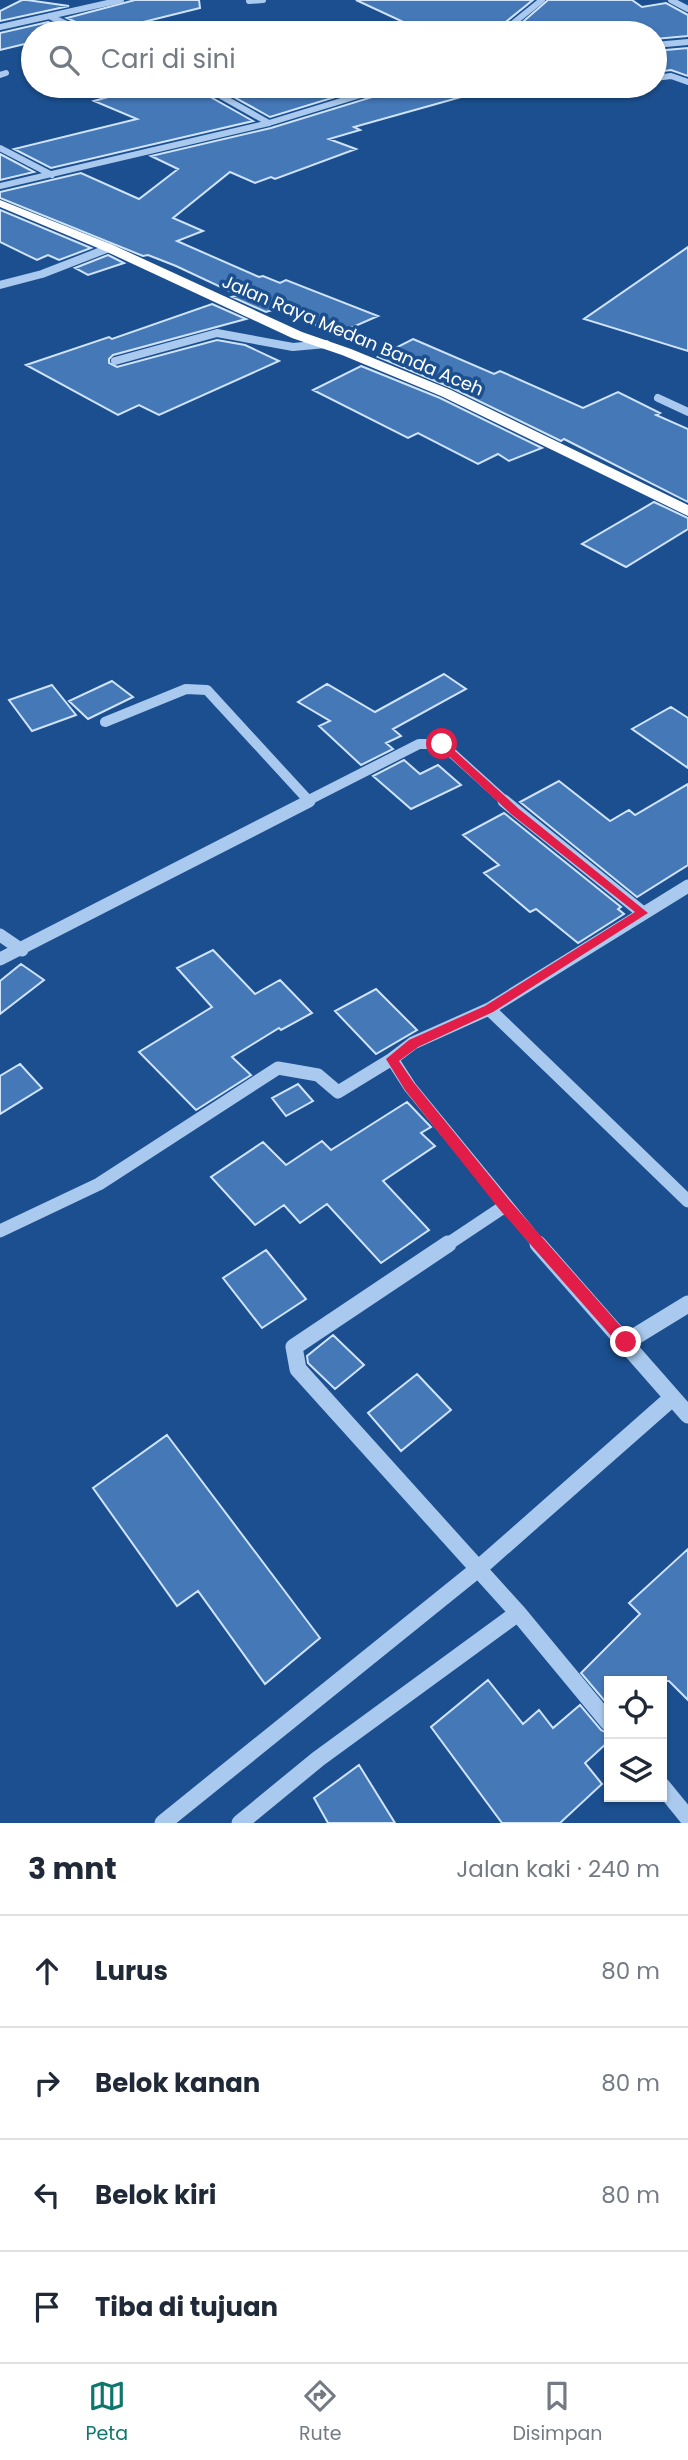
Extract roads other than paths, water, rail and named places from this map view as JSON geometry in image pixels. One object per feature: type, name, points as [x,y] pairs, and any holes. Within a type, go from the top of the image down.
[{"type":"highway","name":"Jalan Raya Medan Banda Aceh","points":[[0,203],[109,247],[297,335],[326,344],[441,392],[688,511]]},
{"type":"street","points":[[27,21],[121,0]]},
{"type":"street","points":[[249,1],[263,0]]},
{"type":"street","points":[[516,21],[542,1],[554,0]]},
{"type":"street","points":[[671,0],[688,9]]},
{"type":"street","points":[[49,16],[60,21]]},
{"type":"street","points":[[0,27],[21,22]]},
{"type":"street","points":[[667,44],[688,42]]},
{"type":"street","points":[[667,76],[688,82]]},
{"type":"street","points":[[224,98],[269,123]]},
{"type":"street","points":[[0,186],[269,123],[351,98]]},
{"type":"street","points":[[0,148],[52,175]]},
{"type":"street","points":[[0,285],[42,274],[109,247]]},
{"type":"street","points":[[115,361],[217,333],[293,347],[326,344]]},
{"type":"street","points":[[658,398],[688,412]]},
{"type":"street","points":[[105,722],[186,689],[207,690],[309,801]]},
{"type":"street","points":[[0,960],[419,744],[442,744],[515,811],[643,913]]},
{"type":"street","points":[[0,1231],[99,1184],[278,1068],[318,1075],[338,1093],[413,1043],[489,1009],[688,886]]},
{"type":"street","points":[[0,935],[22,950]]},
{"type":"street","points":[[489,1009],[688,1201]]},
{"type":"street","points":[[392,1059],[410,1087],[505,1206],[688,1415]]},
{"type":"street","points":[[505,1206],[294,1347],[299,1369],[518,1613],[604,1717]]},
{"type":"street","points":[[626,1342],[688,1304]]},
{"type":"street","points":[[163,1823],[478,1569],[672,1398]]},
{"type":"street","points":[[240,1823],[318,1759],[518,1613]]},
{"type":"street","points":[[667,1792],[688,1818]]}]
